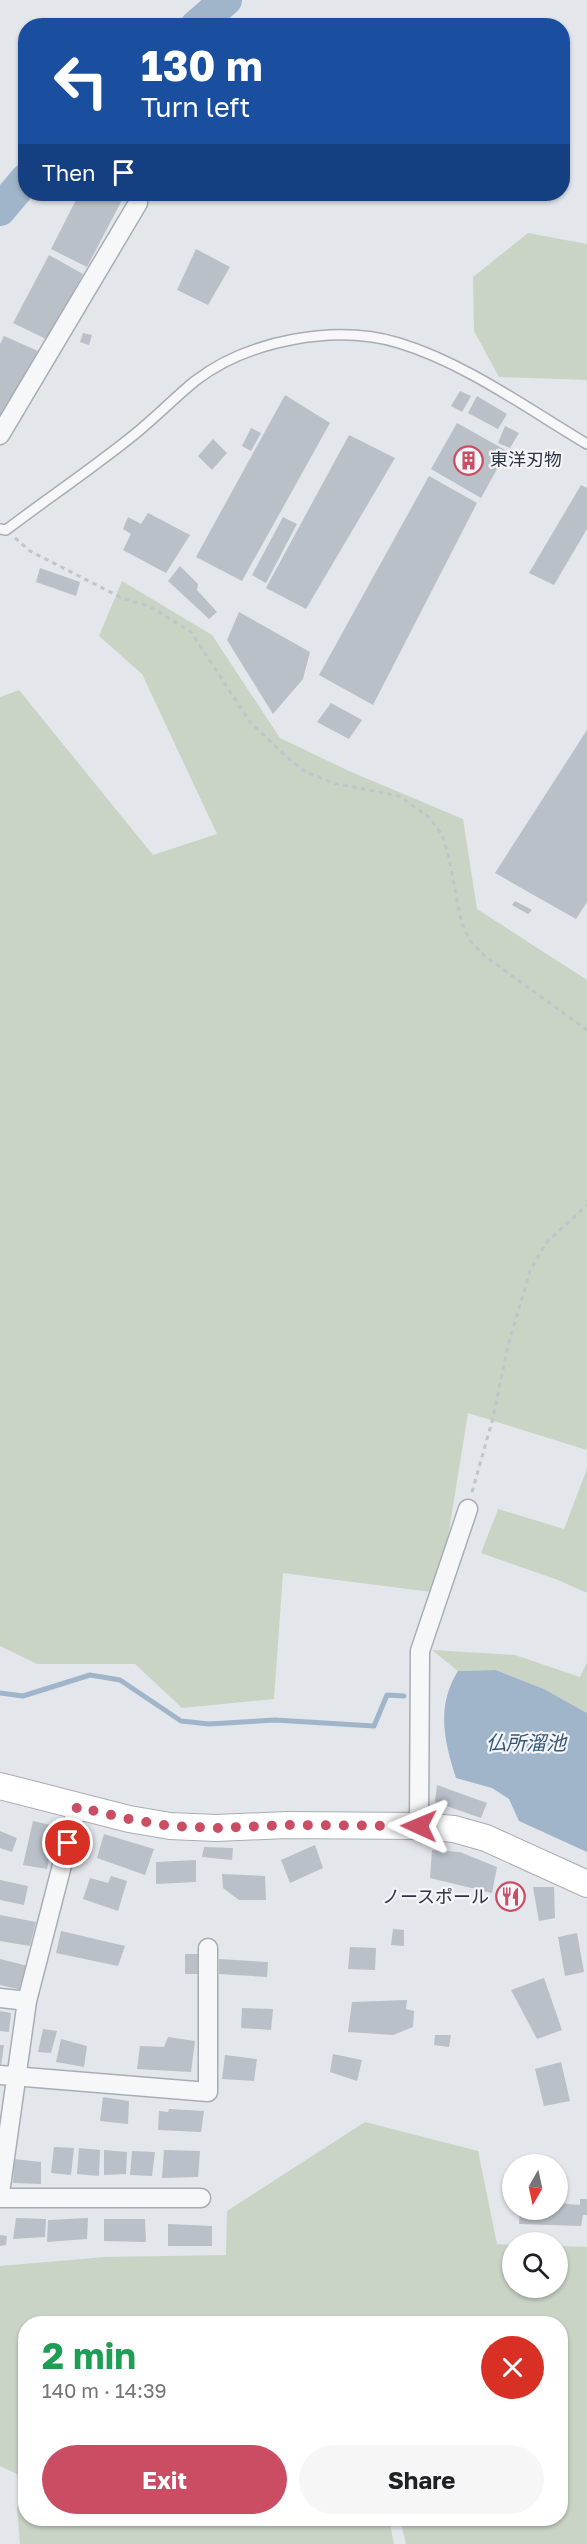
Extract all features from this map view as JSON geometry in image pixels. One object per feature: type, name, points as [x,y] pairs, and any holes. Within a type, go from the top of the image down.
[{"type":"main road","points":[[0,1786],[77,1807],[170,1826],[216,1828],[287,1825],[419,1826],[454,1830],[486,1838],[587,1884]]},
{"type":"street","points":[[0,435],[138,203]]},
{"type":"street","points":[[419,1826],[420,1651],[468,1509]]},
{"type":"street","points":[[77,1807],[8,2076],[0,2195],[201,2198]]},
{"type":"street","points":[[8,2076],[208,2092],[208,1948]]},
{"type":"street","points":[[0,1998],[27,2001]]},
{"type":"lane","points":[[3,529],[131,437],[197,380],[246,352],[321,335],[357,335],[398,343],[426,353],[455,366],[587,444]]},
{"type":"path","points":[[3,529],[30,550],[122,598],[151,607],[190,632],[249,722],[288,758],[306,771],[333,783],[399,796],[430,818],[442,835],[448,853],[461,921],[470,941],[486,957],[587,1030]]},
{"type":"path","points":[[468,1509],[493,1418],[508,1345],[530,1271],[546,1243],[587,1205]]},
{"type":"green space","points":[[528,233],[587,244],[587,380],[499,377],[474,331],[473,277]]},
{"type":"green space","points":[[122,581],[212,635],[280,738],[349,771],[463,819],[477,909],[587,980],[587,1450],[468,1413],[439,1593],[283,1573],[274,1699],[182,1708],[135,1664],[37,1664],[0,1646],[0,697],[19,690],[153,855],[217,834],[142,674],[99,636]]},
{"type":"green space","points":[[587,1469],[587,1593],[558,1580],[481,1553],[498,1509],[564,1529]]},
{"type":"green space","points":[[432,1650],[515,1655],[580,1677],[587,1662],[587,1713],[544,1689],[497,1670],[458,1671]]},
{"type":"green space","points":[[365,2122],[478,2151],[497,2244],[502,2244],[502,2298],[568,2298],[568,2246],[587,2247],[587,2544],[406,2544],[402,2526],[568,2526],[568,2316],[18,2316],[18,2475],[0,2466],[0,2266],[105,2257],[226,2255],[227,2211]]},
{"type":"green space","points":[[18,2526],[390,2526],[394,2544],[20,2544]]},
{"type":"water","name":"仏所溜池","points":[[496,1670],[544,1689],[587,1713],[587,1852],[519,1821],[509,1799],[492,1788],[456,1778],[448,1751],[444,1724],[451,1684],[458,1671]]},
{"type":"building","points":[[75,201],[121,201],[87,267],[51,249]]},
{"type":"building","points":[[196,249],[230,267],[208,305],[177,290]]},
{"type":"building","points":[[49,255],[83,274],[48,340],[13,323]]},
{"type":"building","points":[[83,333],[92,335],[89,345],[80,342]]},
{"type":"building","points":[[4,336],[38,351],[3,418],[0,417],[0,344]]},
{"type":"building","points":[[460,391],[471,396],[462,412],[451,406]]},
{"type":"building","points":[[285,395],[330,423],[242,581],[196,557]]},
{"type":"building","points":[[477,396],[507,414],[498,429],[468,413]]},
{"type":"building","name":"東洋刃物","points":[[457,423],[507,451],[481,498],[431,469]]},
{"type":"building","points":[[505,426],[519,433],[510,448],[498,443]]},
{"type":"building","points":[[251,428],[261,433],[251,451],[242,446]]},
{"type":"building","points":[[349,435],[395,458],[306,609],[266,588]]},
{"type":"building","points":[[213,439],[227,453],[212,470],[198,456]]},
{"type":"building","points":[[429,476],[477,503],[373,705],[319,675]]},
{"type":"building","points":[[581,485],[587,488],[587,529],[554,585],[529,573]]},
{"type":"building","points":[[148,513],[190,535],[166,573],[123,550],[131,534],[123,529],[128,517],[141,524]]},
{"type":"building","points":[[283,517],[297,524],[266,583],[252,575]]},
{"type":"building","points":[[180,566],[198,584],[197,590],[217,612],[209,619],[168,581]]},
{"type":"building","points":[[40,568],[80,582],[76,596],[36,582]]},
{"type":"building","points":[[239,612],[310,652],[303,679],[273,714],[227,640]]},
{"type":"building","points":[[331,703],[362,720],[349,739],[317,722]]},
{"type":"building","points":[[587,730],[587,902],[576,919],[495,873]]},
{"type":"building","points":[[515,901],[532,910],[528,914],[512,905]]},
{"type":"building","points":[[437,1785],[487,1803],[481,1818],[435,1802]]},
{"type":"building","points":[[33,1821],[56,1826],[47,1869],[23,1865]]},
{"type":"building","points":[[0,1831],[17,1838],[12,1852],[0,1848]]},
{"type":"building","points":[[104,1834],[154,1849],[145,1875],[97,1858]]},
{"type":"building","points":[[315,1845],[323,1868],[290,1883],[281,1860]]},
{"type":"building","points":[[204,1847],[233,1848],[232,1860],[202,1857]]},
{"type":"building","points":[[432,1850],[460,1852],[497,1867],[492,1893],[430,1878]]},
{"type":"building","points":[[196,1860],[196,1882],[156,1884],[156,1862]]},
{"type":"building","points":[[222,1874],[265,1876],[266,1900],[239,1900],[223,1888]]},
{"type":"building","points":[[111,1876],[127,1881],[118,1911],[83,1899],[90,1878],[108,1883]]},
{"type":"building","points":[[0,1880],[28,1886],[24,1905],[0,1900]]},
{"type":"building","points":[[533,1887],[554,1887],[555,1918],[539,1921]]},
{"type":"building","points":[[0,1915],[36,1922],[30,1946],[0,1941]]},
{"type":"building","points":[[393,1929],[404,1930],[404,1946],[391,1945]]},
{"type":"building","points":[[61,1931],[125,1946],[118,1966],[56,1953]]},
{"type":"building","points":[[577,1933],[584,1972],[565,1976],[558,1937]]},
{"type":"building","points":[[350,1947],[376,1948],[375,1970],[348,1969]]},
{"type":"building","points":[[185,1954],[205,1954],[203,1974],[185,1974]]},
{"type":"building","points":[[0,1959],[28,1966],[22,1990],[0,1985]]},
{"type":"building","points":[[219,1959],[268,1962],[267,1977],[219,1974]]},
{"type":"building","points":[[544,1978],[562,2030],[537,2039],[511,1990]]},
{"type":"building","points":[[407,2000],[406,2009],[414,2011],[413,2027],[393,2035],[348,2032],[352,2002]]},
{"type":"building","points":[[242,2008],[273,2009],[271,2030],[241,2028]]},
{"type":"building","points":[[0,2011],[11,2013],[9,2032],[0,2031]]},
{"type":"building","points":[[43,2029],[57,2031],[51,2053],[38,2052]]},
{"type":"building","points":[[435,2035],[451,2035],[449,2047],[434,2045]]},
{"type":"building","points":[[168,2037],[195,2041],[191,2072],[137,2069],[140,2046],[164,2047]]},
{"type":"building","points":[[61,2039],[87,2046],[84,2067],[56,2062]]},
{"type":"building","points":[[0,2045],[4,2045],[1,2066],[0,2065]]},
{"type":"building","points":[[333,2054],[362,2060],[357,2081],[330,2072]]},
{"type":"building","points":[[225,2055],[257,2059],[254,2081],[222,2079]]},
{"type":"building","points":[[561,2062],[570,2101],[544,2106],[535,2069]]},
{"type":"building","points":[[103,2097],[129,2101],[128,2124],[100,2121]]},
{"type":"building","points":[[169,2109],[204,2111],[201,2132],[158,2130],[159,2111],[168,2112]]},
{"type":"building","points":[[54,2147],[74,2148],[71,2175],[51,2173]]},
{"type":"building","points":[[79,2148],[100,2150],[99,2176],[77,2174]]},
{"type":"building","points":[[104,2150],[127,2152],[126,2174],[104,2175]]},
{"type":"building","points":[[164,2150],[200,2151],[198,2177],[162,2178]]},
{"type":"building","points":[[132,2151],[155,2152],[152,2176],[130,2175]]},
{"type":"building","points":[[14,2159],[41,2162],[41,2184],[13,2183]]},
{"type":"building","points":[[580,2199],[587,2199],[587,2215],[583,2215],[581,2226],[519,2224],[519,2220],[568,2220],[568,2204],[580,2205]]},
{"type":"building","points":[[16,2218],[46,2219],[45,2237],[13,2239]]},
{"type":"building","points":[[88,2218],[87,2239],[47,2242],[48,2220]]},
{"type":"building","points":[[104,2219],[145,2219],[146,2242],[104,2241]]},
{"type":"building","points":[[168,2224],[212,2226],[212,2246],[168,2246]]},
{"type":"building","points":[[0,2235],[7,2236],[6,2245],[0,2246]]},
{"type":"waterway","points":[[205,18],[226,0]]},
{"type":"waterway","points":[[0,210],[18,189]]},
{"type":"waterway","points":[[0,1693],[23,1696],[90,1675],[120,1680],[181,1721],[209,1724],[275,1720],[374,1726],[387,1695],[404,1696]]},
{"type":"place","name":"東洋刃物","points":[[469,460]]},
{"type":"place","name":"ノースポール","points":[[510,1897]]},
{"type":"route","points":[[68,1843],[77,1807],[170,1826],[216,1828],[287,1825],[419,1826]]}]
